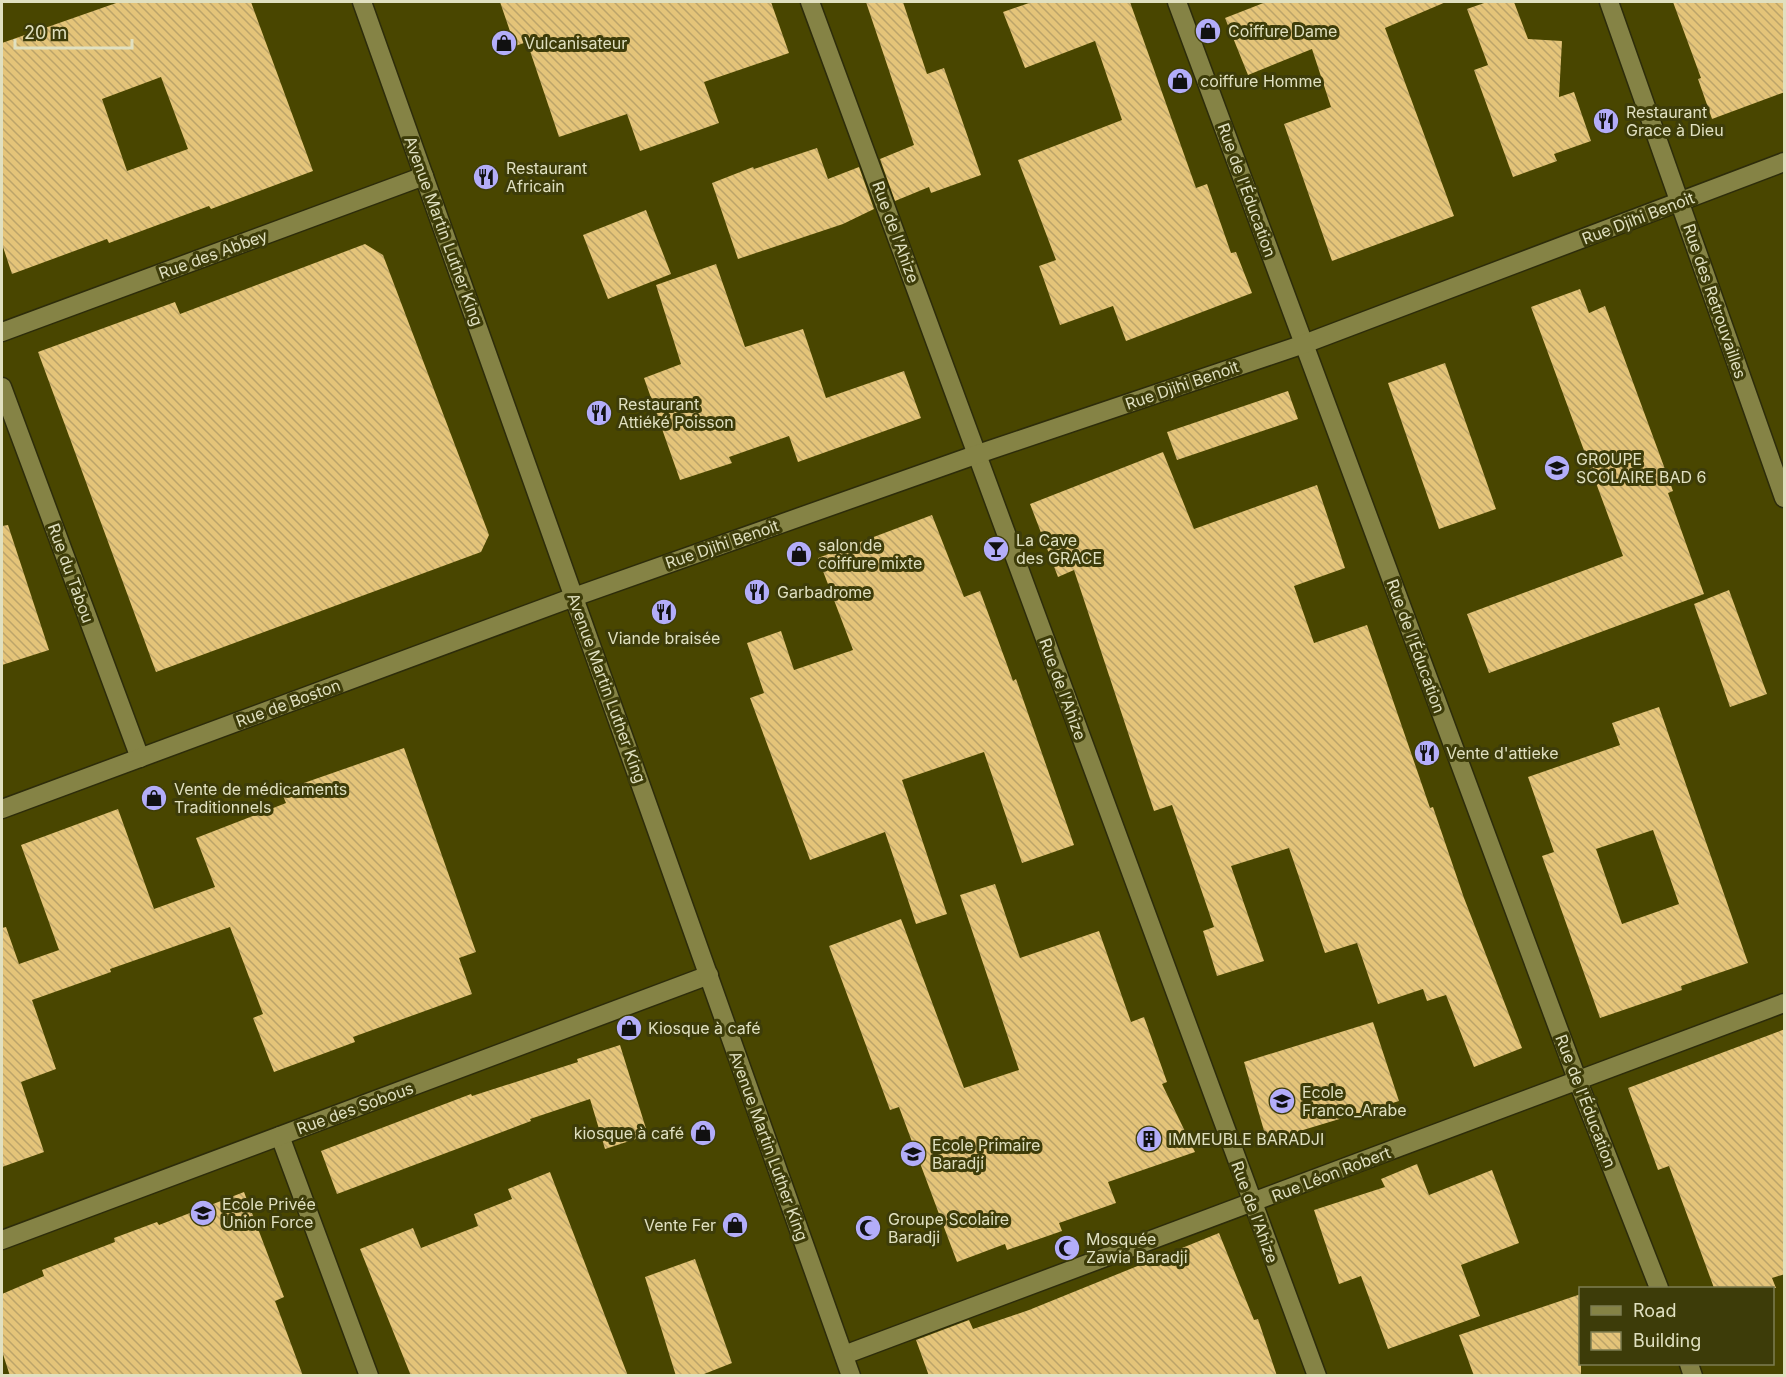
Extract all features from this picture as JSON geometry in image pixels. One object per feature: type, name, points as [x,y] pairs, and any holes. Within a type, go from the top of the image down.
[{"type":"street","name":"Avenue Martin Luther King","points":[[362,2],[851,1376]]},
{"type":"street","name":"Rue de l'Ahize","points":[[810,2],[1317,1376]]},
{"type":"street","name":"Rue de l'Éducation","points":[[1177,2],[1577,1079],[1659,1287]]},
{"type":"street","name":"Rue des Retrouvailles","points":[[1609,2],[1785,498]]},
{"type":"street","name":"Rue Djihi Benoit","points":[[574,597],[978,454],[1304,344],[1785,162]]},
{"type":"street","name":"Rue des Abbey","points":[[2,332],[424,176]]},
{"type":"street","name":"Rue du Tabou","points":[[2,387],[140,758]]},
{"type":"street","name":"Rue de Boston","points":[[2,809],[574,597]]},
{"type":"street","name":"Rue des Sobous","points":[[2,1239],[709,975]]},
{"type":"street","name":"Rue Léon Robert","points":[[844,1355],[1785,1003]]},
{"type":"street","points":[[280,1136],[369,1376]]},
{"type":"building","points":[[119,2],[251,2],[313,171],[211,209],[209,206],[109,243],[107,239],[12,274],[2,244],[2,43]],"holes":[[[161,77],[188,149],[127,171],[102,99]]]},
{"type":"building","points":[[500,2],[771,2],[789,53],[704,82],[719,123],[640,151],[627,114],[559,137],[527,42],[515,46]]},
{"type":"building","points":[[866,2],[903,2],[927,74],[944,68],[981,175],[931,193],[929,187],[895,201],[880,159],[914,145]]},
{"type":"building","points":[[1032,2],[1130,2],[1196,188],[1207,184],[1231,253],[1236,252],[1252,293],[1126,341],[1113,306],[1060,325],[1039,266],[1056,260],[1018,160],[1122,120],[1095,41],[1025,68],[1003,12]]},
{"type":"building","points":[[1266,2],[1446,2],[1385,28],[1454,216],[1332,261],[1284,124],[1331,107],[1312,49],[1248,75],[1225,18]]},
{"type":"building","points":[[1487,2],[1514,2],[1528,39],[1562,41],[1559,97],[1574,92],[1591,141],[1554,154],[1557,161],[1513,177],[1474,70],[1488,65],[1467,9]]},
{"type":"building","points":[[1673,2],[1785,2],[1785,92],[1712,119],[1698,79],[1701,78]]},
{"type":"building","points":[[817,148],[828,179],[859,167],[874,209],[843,224],[738,259],[712,183],[753,167],[754,169]]},
{"type":"building","points":[[646,210],[671,274],[608,299],[583,235]]},
{"type":"building","points":[[365,244],[383,255],[489,535],[481,552],[156,672],[38,352],[175,302],[180,314]]},
{"type":"building","points":[[716,264],[745,347],[803,329],[826,398],[904,371],[921,418],[798,462],[789,436],[729,457],[732,463],[680,480],[644,378],[681,364],[656,285]]},
{"type":"building","points":[[1580,289],[1589,313],[1605,306],[1673,491],[1668,493],[1704,594],[1489,673],[1467,614],[1623,556],[1531,307]]},
{"type":"building","points":[[1445,363],[1496,509],[1439,529],[1388,383]]},
{"type":"building","points":[[1288,391],[1298,419],[1177,460],[1167,432]]},
{"type":"building","points":[[1163,452],[1194,529],[1317,485],[1345,568],[1294,586],[1314,643],[1367,625],[1430,808],[1433,807],[1464,898],[1522,1048],[1474,1067],[1446,995],[1427,1001],[1423,989],[1378,1004],[1357,943],[1325,953],[1289,848],[1231,866],[1264,961],[1217,976],[1203,931],[1214,927],[1172,805],[1154,811],[1074,570],[1058,577],[1030,504]]},
{"type":"building","points":[[932,515],[964,597],[980,591],[1013,681],[1016,679],[1074,845],[1022,863],[984,752],[902,780],[947,914],[916,924],[885,832],[810,860],[750,698],[764,693],[747,643],[781,631],[794,670],[853,650],[818,558]]},
{"type":"building","points":[[8,525],[49,650],[2,665],[2,526]]},
{"type":"building","points":[[1729,590],[1767,694],[1730,707],[1694,604]]},
{"type":"building","points":[[1659,707],[1748,963],[1681,986],[1682,990],[1600,1018],[1542,856],[1554,852],[1528,777],[1620,745],[1612,723]],"holes":[[[1653,830],[1679,904],[1622,924],[1596,849]]]},
{"type":"building","points":[[404,748],[476,952],[459,958],[472,994],[353,1037],[355,1042],[274,1072],[253,1018],[263,1014],[230,927],[110,969],[111,972],[32,1000],[56,1069],[21,1082],[44,1152],[2,1167],[2,928],[6,927],[19,964],[59,950],[21,845],[118,809],[154,909],[215,887],[196,838],[286,803],[281,791]]},
{"type":"building","points":[[995,884],[1020,958],[1099,931],[1131,1022],[1144,1017],[1167,1082],[1162,1084],[1195,1152],[1108,1182],[1116,1203],[1059,1223],[1062,1231],[1007,1250],[1005,1244],[957,1262],[899,1107],[890,1110],[829,946],[901,919],[964,1088],[1019,1070],[960,895]]},
{"type":"building","points":[[1373,1022],[1399,1101],[1267,1141],[1244,1062]]},
{"type":"building","points":[[1785,1029],[1785,1274],[1772,1278],[1776,1288],[1714,1287],[1669,1166],[1658,1170],[1628,1088]]},
{"type":"building","points":[[620,1045],[648,1135],[605,1149],[590,1099],[530,1119],[531,1121],[337,1194],[321,1151],[471,1094],[472,1096],[578,1062],[577,1059]]},
{"type":"building","points":[[1417,1164],[1429,1195],[1492,1170],[1519,1243],[1461,1265],[1480,1316],[1388,1349],[1361,1276],[1339,1284],[1314,1210],[1385,1187],[1381,1179]]},
{"type":"building","points":[[550,1172],[628,1376],[411,1376],[360,1249],[413,1228],[421,1248],[478,1226],[474,1214],[512,1199],[508,1189]]},
{"type":"building","points":[[244,1192],[284,1297],[275,1301],[303,1376],[10,1376],[2,1351],[2,1294],[44,1276],[42,1270],[115,1242],[114,1238],[157,1222],[159,1225]]},
{"type":"building","points":[[1219,1233],[1254,1320],[1258,1319],[1277,1376],[929,1376],[916,1340],[969,1320],[973,1329],[1029,1310]]},
{"type":"building","points":[[695,1259],[732,1363],[699,1376],[676,1376],[645,1277]]},
{"type":"building","points":[[1579,1295],[1581,1376],[1474,1376],[1459,1335]]},
{"type":"place","name":"Coiffure Dame","points":[[1208,31]]},
{"type":"place","name":"Vulcanisateur","points":[[504,43]]},
{"type":"place","name":"coiffure Homme","points":[[1180,81]]},
{"type":"place","name":"Restaurant Grace à Dieu","points":[[1606,121]]},
{"type":"place","name":"Restaurant Africain","points":[[486,177]]},
{"type":"place","name":"Restaurant Attiéké Poisson","points":[[599,413]]},
{"type":"place","name":"GROUPE SCOLAIRE BAD 6","points":[[1557,468]]},
{"type":"place","name":"La Cave des GRACE","points":[[996,549]]},
{"type":"place","name":"salon de coiffure mixte","points":[[799,554]]},
{"type":"place","name":"Garbadrome","points":[[757,592]]},
{"type":"place","name":"Viande braisée","points":[[664,612]]},
{"type":"place","name":"Vente d'attieke","points":[[1427,753]]},
{"type":"place","name":"Vente de médicaments Traditionnels","points":[[154,798]]},
{"type":"place","name":"Kiosque à café","points":[[629,1028]]},
{"type":"place","name":"Ecole Franco_Arabe","points":[[1282,1101]]},
{"type":"place","name":"kiosque à café","points":[[703,1133]]},
{"type":"place","name":"IMMEUBLE BARADJI","points":[[1149,1139]]},
{"type":"place","name":"Ecole Primaire Baradji","points":[[913,1154]]},
{"type":"place","name":"Ecole Privée Union Force","points":[[203,1213]]},
{"type":"place","name":"Vente Fer","points":[[735,1225]]},
{"type":"place","name":"Groupe Scolaire Baradji","points":[[868,1228]]},
{"type":"place","name":"Mosquée Zawia Baradji","points":[[1067,1248]]}]
